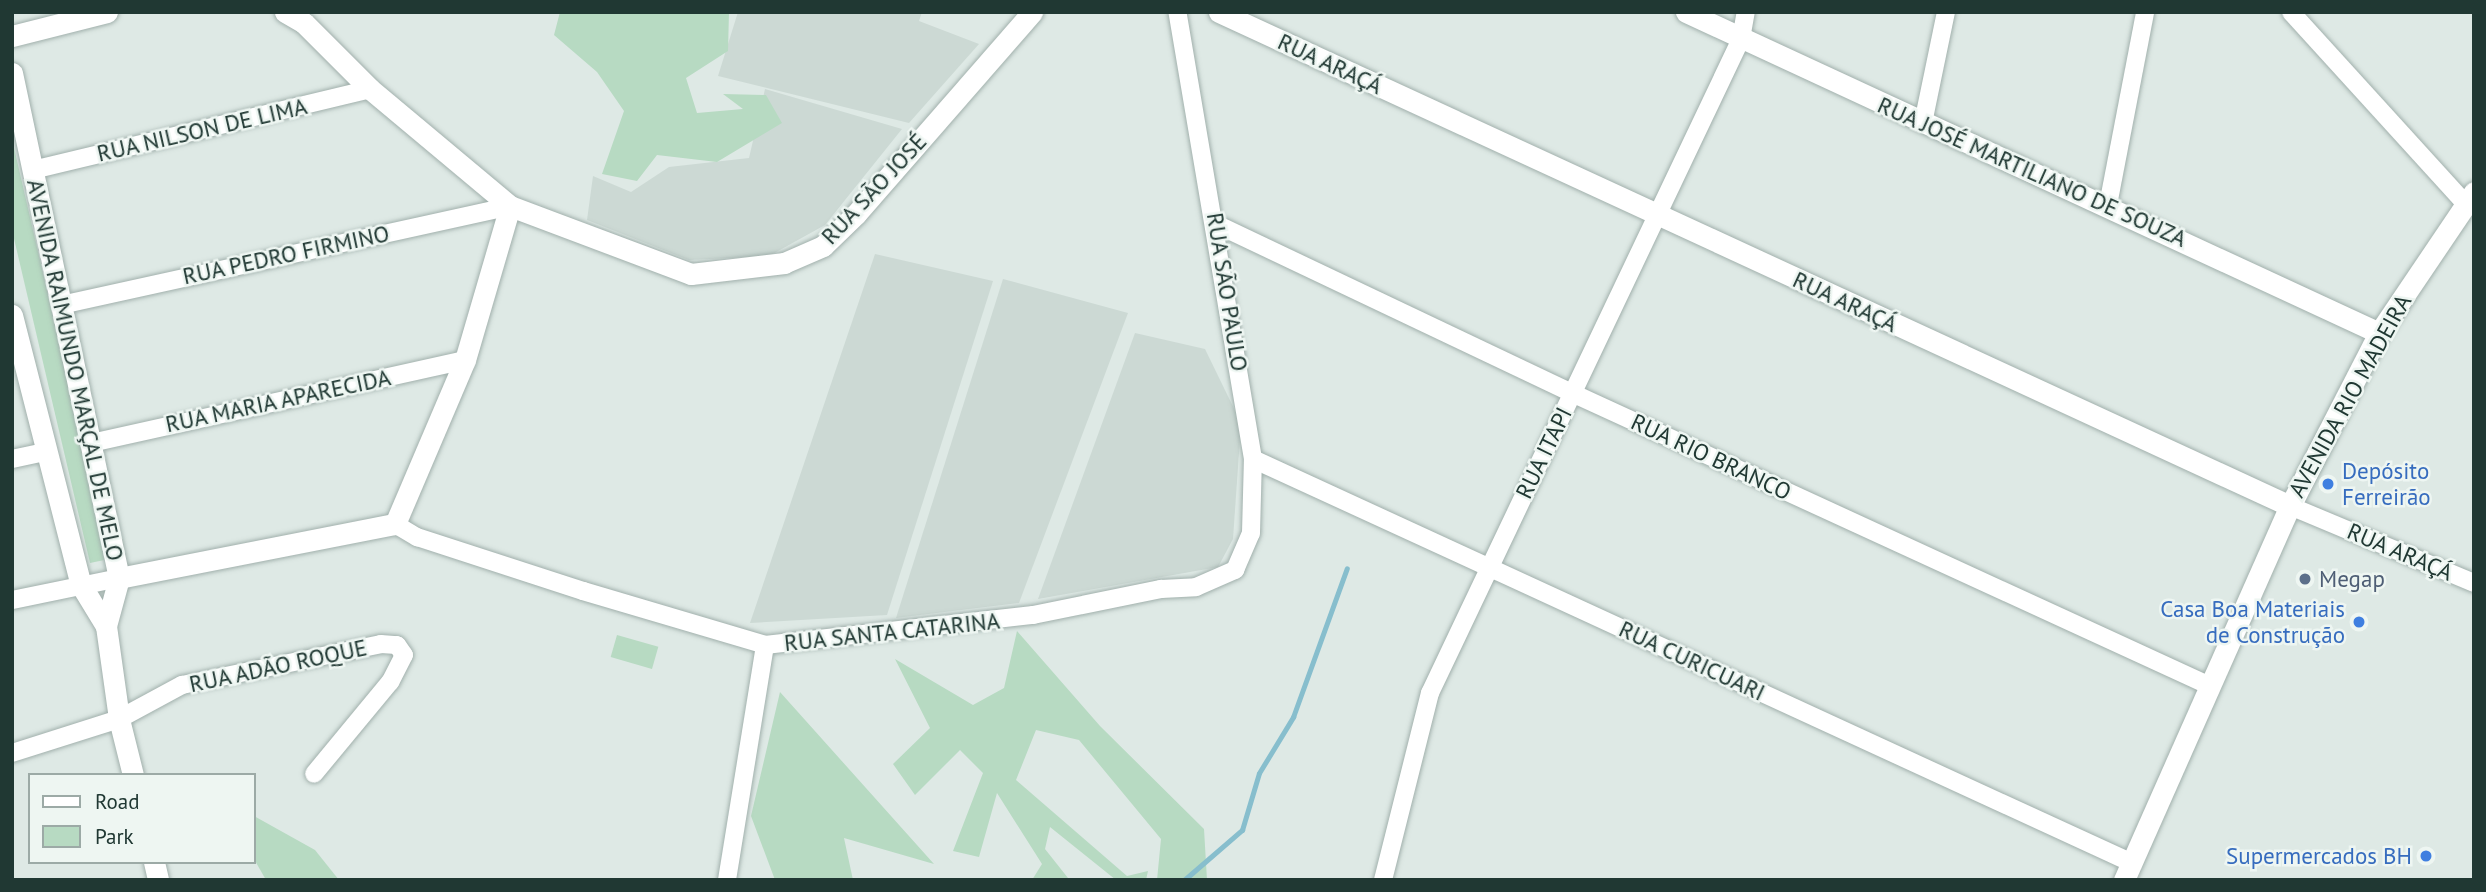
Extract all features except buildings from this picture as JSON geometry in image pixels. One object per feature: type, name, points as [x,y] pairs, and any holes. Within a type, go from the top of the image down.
[{"type":"street","points":[[12,36],[107,12]]},
{"type":"street","name":"RUA SÃO JOSÉ","points":[[285,12],[304,23],[370,89],[510,206],[691,274],[784,263],[823,246],[856,214],[1032,12]]},
{"type":"street","name":"RUA SÃO PAULO","points":[[1177,12],[1216,224],[1254,458],[1251,533],[1235,570]]},
{"type":"street","name":"RUA ARAÇÁ","points":[[1220,12],[2290,506],[2474,583]]},
{"type":"street","name":"RUA JOSÉ MARTILIANO DE SOUZA","points":[[1686,12],[1923,123],[2108,205],[2379,333]]},
{"type":"street","name":"RUA ITAPI","points":[[1383,880],[1430,692],[1741,39],[1746,12]]},
{"type":"street","points":[[1923,123],[1946,12]]},
{"type":"street","points":[[2108,205],[2145,12]]},
{"type":"street","points":[[2291,12],[2469,197]]},
{"type":"street","name":"AVENIDA RAIMUNDO MARÇAL DE MELO","points":[[12,73],[119,578],[106,626],[119,719],[132,773]]},
{"type":"street","name":"RUA NILSON DE LIMA","points":[[33,170],[370,89]]},
{"type":"street","name":"AVENIDA RIO MADEIRA","points":[[2128,871],[2208,685],[2290,506],[2379,333],[2469,197]]},
{"type":"street","points":[[12,600],[395,524],[465,360],[510,206]]},
{"type":"street","name":"RUA PEDRO FIRMINO","points":[[61,305],[510,206]]},
{"type":"street","name":"RUA RIO BRANCO","points":[[1216,224],[1572,393],[2208,685]]},
{"type":"street","name":"AVENIDA RAIMUNDO MARÇAL DE MELO","points":[[13,319],[81,585],[106,626]]},
{"type":"street","name":"RUA MARIA APARECIDA","points":[[90,443],[465,360]]},
{"type":"street","points":[[12,459],[45,452]]},
{"type":"street","name":"RUA CURICUARI","points":[[1254,458],[2128,871]]},
{"type":"street","name":"RUA SANTA CATARINA","points":[[395,524],[417,537],[583,591],[765,645],[1033,615],[1161,589],[1196,587],[1235,570]]},
{"type":"street","name":"RUA ADÃO ROQUE","points":[[12,753],[119,719],[182,685],[381,644],[397,645],[404,655],[390,682],[314,774]]},
{"type":"street","points":[[727,880],[765,645]]},
{"type":"shaded area","points":[[738,12],[922,12],[919,21],[979,44],[909,123],[718,76]]},
{"type":"shaded area","points":[[765,89],[902,129],[825,225],[769,256],[689,260],[587,220],[593,176],[631,192],[669,167],[749,158]]},
{"type":"shaded area","points":[[875,254],[993,281],[887,615],[750,623]]},
{"type":"shaded area","points":[[1003,279],[1128,313],[1019,603],[896,618]]},
{"type":"shaded area","points":[[1135,333],[1205,349],[1241,423],[1233,539],[1218,567],[1038,599]]},
{"type":"green space","points":[[560,12],[729,12],[728,51],[686,78],[697,113],[743,109],[723,94],[766,95],[782,123],[717,162],[657,155],[637,181],[602,174],[624,111],[597,72],[554,35]]},
{"type":"green space","points":[[12,139],[109,559],[90,563],[12,230]]},
{"type":"green space","points":[[1017,631],[1100,726],[1204,829],[1207,880],[1157,880],[1161,839],[1079,740],[1036,730],[1016,780],[1127,876],[1148,871],[1146,880],[1116,880],[1050,827],[1045,849],[1068,878],[1032,880],[1042,864],[997,793],[979,857],[953,851],[983,773],[960,750],[915,795],[893,764],[930,728],[895,659],[973,705],[1004,688]]},
{"type":"green space","points":[[617,635],[658,647],[652,669],[611,657]]},
{"type":"green space","points":[[780,692],[934,864],[844,838],[853,880],[775,880],[751,816]]},
{"type":"green space","points":[[256,817],[315,850],[339,880],[266,880],[256,862]]},
{"type":"waterway","points":[[1184,880],[1242,830],[1259,773],[1293,717],[1347,568]]},
{"type":"place","name":"Depósito Ferreirão","points":[[2328,484]]},
{"type":"place","name":"Megap","points":[[2305,579]]},
{"type":"place","name":"Casa Boa Materiais de Construção","points":[[2359,622]]},
{"type":"place","name":"Supermercados BH","points":[[2426,856]]}]
